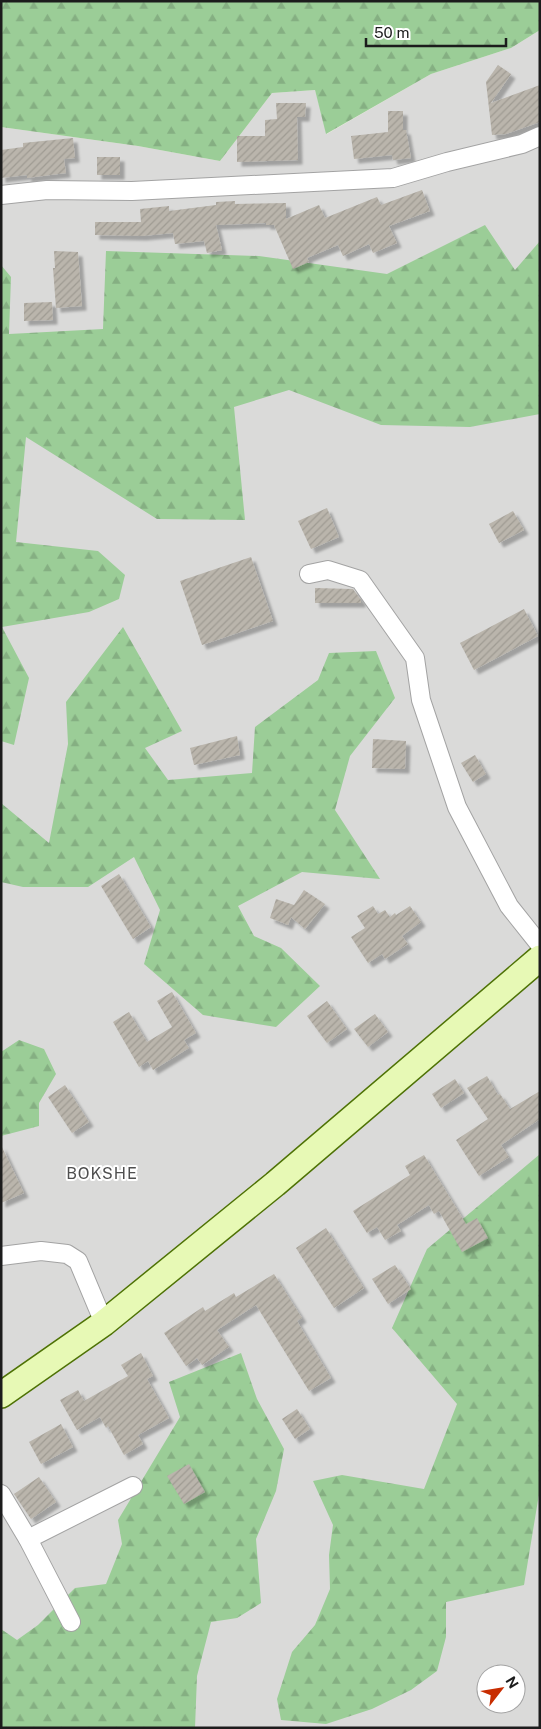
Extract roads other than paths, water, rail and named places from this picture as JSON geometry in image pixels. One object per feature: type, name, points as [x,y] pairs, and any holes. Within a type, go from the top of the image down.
[{"type":"main road","points":[[1,1395],[104,1323],[282,1177],[540,958]]},
{"type":"street","points":[[1,195],[47,190],[132,191],[393,178],[447,162],[522,144],[540,136]]},
{"type":"street","points":[[309,574],[328,570],[360,580],[415,658],[421,700],[457,807],[509,906],[540,945]]},
{"type":"street","points":[[1,1256],[41,1252],[67,1254],[78,1261],[104,1323]]},
{"type":"street","points":[[28,1539],[133,1486]]},
{"type":"street","points":[[1,1494],[28,1539],[71,1622]]},
{"type":"district","name":"BOKSHE","points":[[102,1173]]}]
